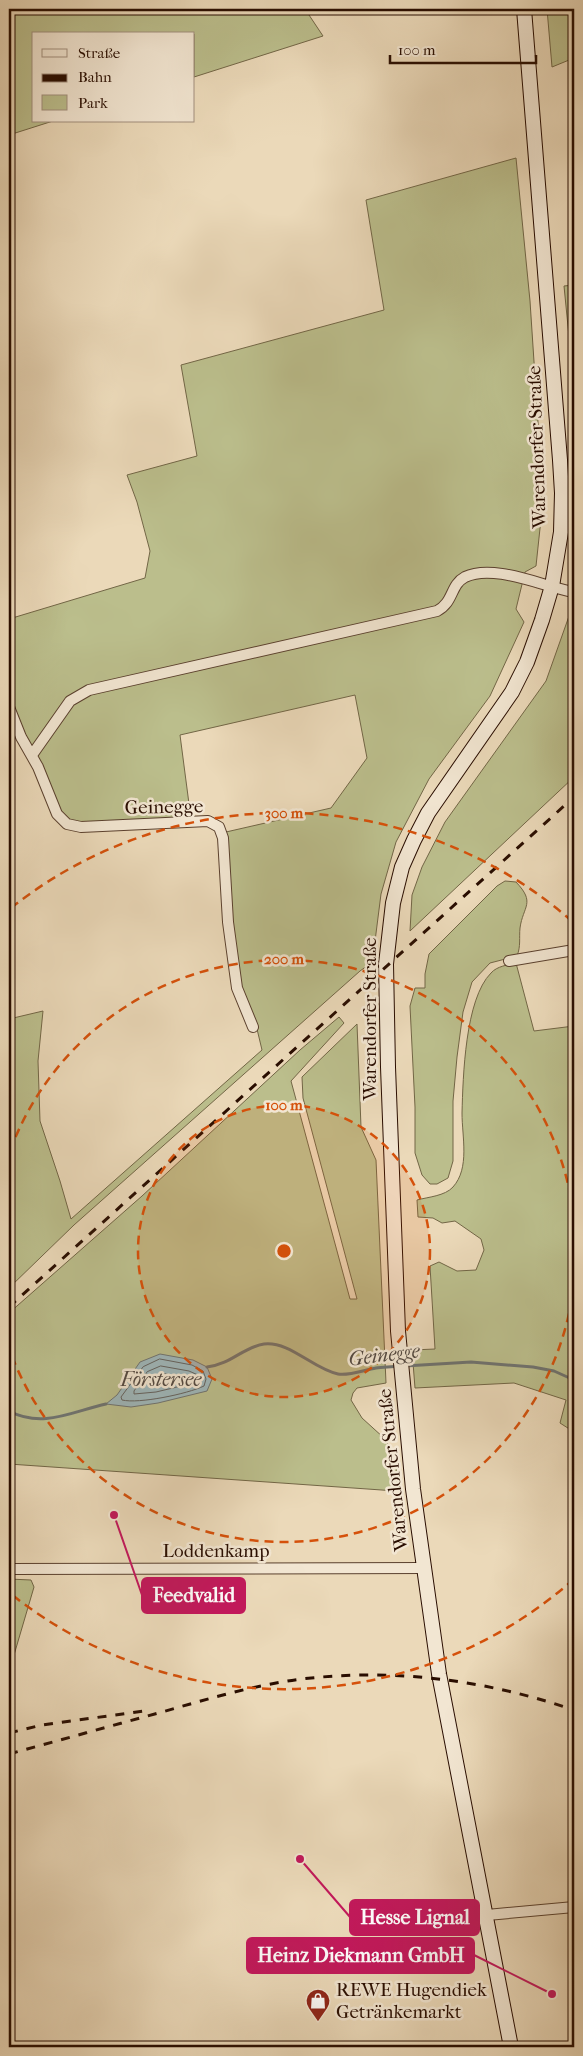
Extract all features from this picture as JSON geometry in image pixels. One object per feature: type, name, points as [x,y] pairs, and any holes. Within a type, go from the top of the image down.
[{"type":"street","name":"Warendorfer Straße","points":[[511,2047],[439,1674],[413,1490],[398,1331],[386,964],[393,903],[402,867],[428,813],[495,719],[516,684],[530,653],[552,586],[560,532],[561,468],[524,9]]},
{"type":"street","points":[[32,755],[43,737],[70,702],[89,690],[437,611],[444,608],[449,602],[458,582],[466,576],[505,574],[574,592]]},
{"type":"street","name":"Geinegge","points":[[9,707],[21,738],[32,755],[57,814],[67,824],[81,827],[208,821],[219,827],[224,838],[228,922],[237,988],[253,1027]]},
{"type":"street","points":[[21,738],[43,737]]},
{"type":"street","points":[[509,961],[574,950]]},
{"type":"street","name":"Loddenkamp","points":[[9,1569],[424,1568]]},
{"type":"street","points":[[487,1915],[574,1907]]},
{"type":"green space","points":[[9,9],[305,9],[323,36],[195,77],[195,32],[32,32],[32,122],[50,122],[9,135]]},
{"type":"green space","points":[[547,9],[574,9],[574,58],[552,67]]},
{"type":"green space","points":[[516,158],[530,301],[542,483],[541,519],[536,566],[525,572],[516,609],[524,622],[490,696],[429,779],[396,842],[381,894],[374,949],[378,958],[360,971],[74,1225],[9,1288],[9,1019],[43,1011],[38,1061],[40,1121],[71,1219],[262,1050],[257,1029],[240,986],[232,921],[226,832],[331,808],[367,758],[355,695],[180,735],[191,819],[78,824],[63,816],[9,703],[9,619],[145,578],[150,551],[137,502],[127,475],[197,456],[181,365],[384,310],[366,200]]},
{"type":"green space","points":[[574,285],[574,387],[564,286]]},
{"type":"green space","points":[[574,602],[574,777],[410,931],[412,895],[422,867],[445,822],[546,681]]},
{"type":"green space","points":[[505,881],[516,882],[527,900],[520,928],[518,952],[517,956],[490,963],[472,982],[463,1012],[457,1057],[453,1101],[453,1161],[448,1178],[437,1184],[430,1184],[422,1175],[415,1153],[415,1107],[410,1006],[415,988],[425,988],[425,974],[429,954],[497,886]]},
{"type":"green space","points":[[516,963],[534,1031],[574,1026],[574,1432],[560,1423],[566,1400],[514,1383],[415,1388],[412,1350],[435,1349],[430,1266],[439,1262],[457,1271],[476,1270],[484,1250],[481,1239],[455,1221],[442,1223],[433,1218],[418,1217],[417,1200],[436,1196],[450,1190],[462,1171],[464,1152],[463,1080],[471,1019],[482,985],[491,973],[499,967]]},
{"type":"green space","points":[[339,1017],[344,1023],[291,1081],[350,1299],[357,1299],[303,1098],[302,1077],[357,1024],[361,1127],[376,1160],[386,1383],[357,1388],[351,1400],[362,1418],[384,1438],[397,1458],[396,1491],[9,1464],[9,1313],[142,1196],[300,1050]]},
{"type":"green space","points":[[9,1579],[31,1580],[34,1587],[14,1655],[9,1657]]},
{"type":"water","name":"Förstersee","points":[[160,1354],[193,1360],[207,1367],[212,1379],[207,1391],[158,1403],[131,1407],[106,1404],[117,1395],[140,1362]]},
{"type":"waterway","name":"Geinegge","points":[[207,1367],[224,1363],[250,1348],[264,1344],[274,1344],[283,1347],[320,1367],[338,1374],[399,1366]]},
{"type":"waterway","name":"Geinegge","points":[[405,1366],[471,1362],[533,1367],[554,1371],[574,1380]]},
{"type":"waterway","name":"Geinegge","points":[[9,1411],[22,1416],[46,1419],[106,1404]]},
{"type":"railway","points":[[9,1307],[574,797]]},
{"type":"railway","points":[[9,1754],[214,1697],[284,1682],[337,1676],[406,1676],[440,1679],[507,1691],[574,1710]]},
{"type":"railway","points":[[9,1733],[42,1725],[144,1711]]},
{"type":"place","name":"Feedvalid","points":[[114,1515]]},
{"type":"place","name":"Hesse Lignal","points":[[300,1859]]},
{"type":"place","name":"Heinz Diekmann GmbH","points":[[552,1994]]},
{"type":"place","name":"REWE Hugendiek Getränkemarkt","points":[[318,2022]]}]
